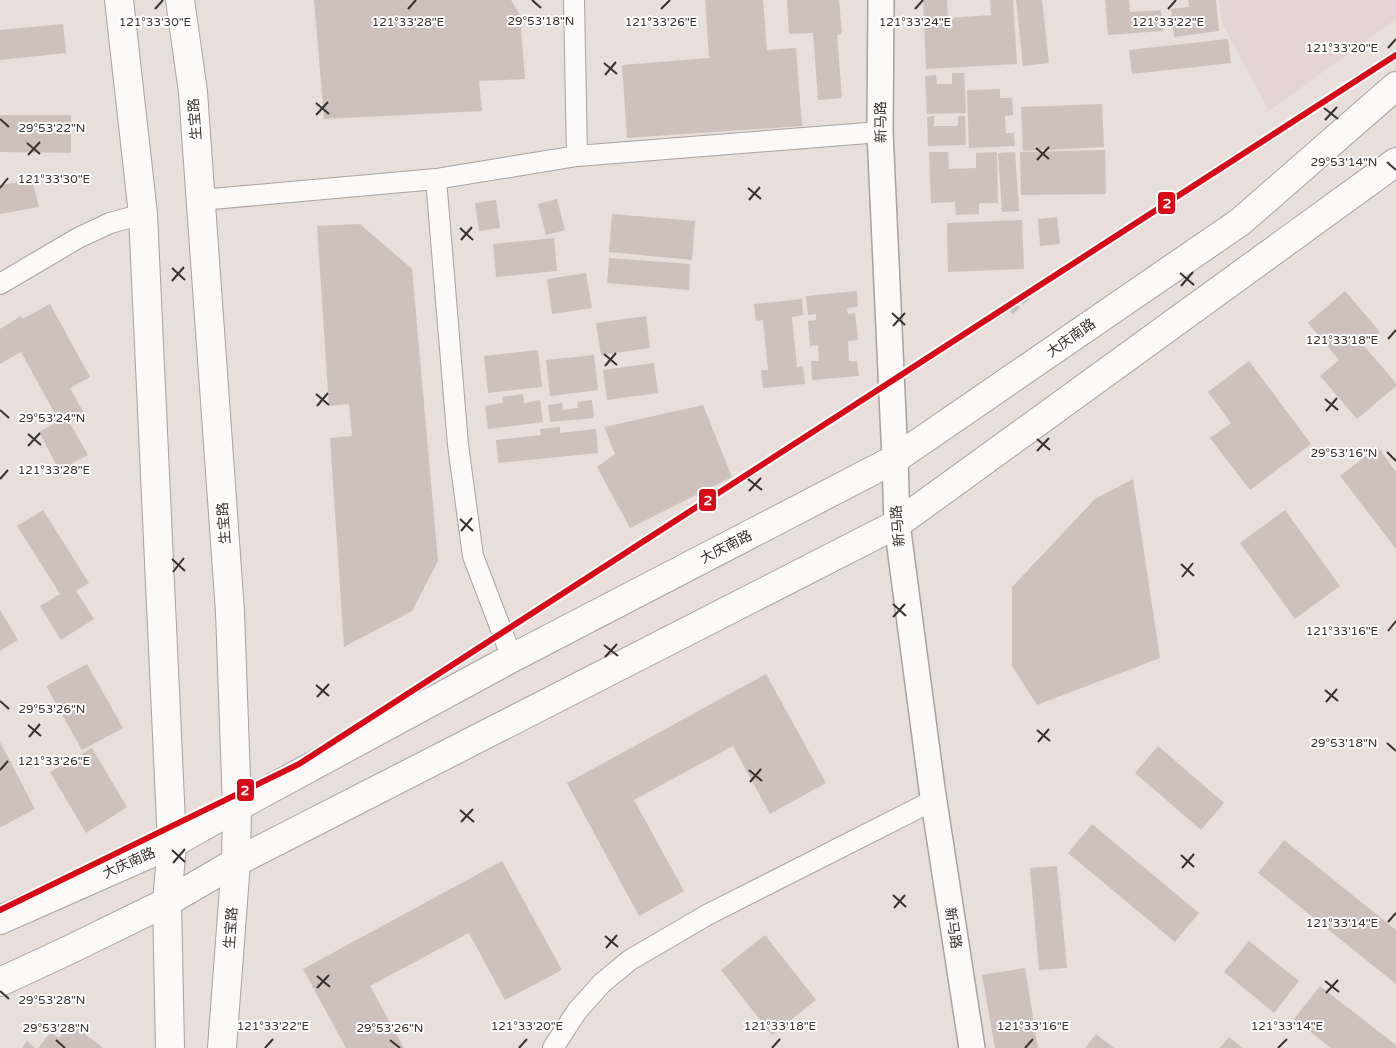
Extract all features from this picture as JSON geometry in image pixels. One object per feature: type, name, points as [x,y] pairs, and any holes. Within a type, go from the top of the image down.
[{"type":"main road","points":[[119,0],[143,214],[172,844],[166,902],[170,1048]]},
{"type":"main road","name":"生宝路","points":[[180,0],[193,92],[230,612],[237,806],[236,862],[222,1048]]},
{"type":"main road","name":"大庆南路","points":[[0,920],[172,844],[237,806],[512,658],[895,459],[1240,222],[1396,86]]},
{"type":"main road","points":[[0,982],[166,902],[236,862],[897,524],[1396,162]]},
{"type":"street","points":[[574,0],[577,156]]},
{"type":"street","name":"新马路","points":[[880,0],[880,132],[897,524],[934,800],[972,1048]]},
{"type":"street","points":[[201,200],[436,179],[577,156],[880,132]]},
{"type":"street","points":[[436,179],[458,445],[473,556],[512,658]]},
{"type":"street","points":[[0,284],[78,238],[110,223],[143,214]]},
{"type":"street","points":[[553,1048],[577,1011],[602,983],[630,960],[707,915],[934,800]]},
{"type":"shaded area","points":[[1219,0],[1396,0],[1396,19],[1269,111],[1222,23]]},
{"type":"building","points":[[314,0],[511,0],[520,15],[525,79],[479,81],[482,111],[324,119]]},
{"type":"building","points":[[705,0],[763,0],[767,50],[796,48],[802,126],[627,138],[622,65],[709,58]]},
{"type":"building","points":[[787,0],[839,0],[842,34],[837,35],[842,98],[818,100],[813,33],[789,34]]},
{"type":"building","points":[[923,0],[947,0],[948,18],[991,15],[990,0],[1013,0],[1017,64],[926,69]]},
{"type":"building","points":[[1016,0],[1042,0],[1049,63],[1023,66]]},
{"type":"building","points":[[1105,0],[1129,0],[1130,12],[1161,10],[1163,31],[1108,35]]},
{"type":"building","points":[[1188,0],[1216,0],[1219,31],[1174,37],[1171,9],[1189,7]]},
{"type":"building","points":[[63,24],[66,53],[0,60],[0,30]]},
{"type":"building","points":[[1228,39],[1231,63],[1132,74],[1129,50]]},
{"type":"building","points":[[952,73],[964,73],[966,113],[927,114],[925,76],[936,75],[937,84],[952,84]]},
{"type":"building","points":[[1000,89],[1000,98],[1012,98],[1013,115],[1005,116],[1006,133],[1014,133],[1015,146],[969,148],[967,90]]},
{"type":"building","points":[[1102,104],[1104,147],[1023,151],[1021,107]]},
{"type":"building","points":[[0,115],[71,115],[71,153],[0,152]]},
{"type":"building","points":[[934,116],[934,126],[958,126],[958,116],[965,116],[966,145],[928,146],[927,117]]},
{"type":"building","points":[[1105,150],[1106,194],[1021,195],[1020,152]]},
{"type":"building","points":[[929,152],[948,152],[949,169],[976,168],[976,153],[997,152],[998,203],[979,203],[979,214],[956,215],[955,202],[931,203]]},
{"type":"building","points":[[1015,152],[1019,211],[1002,212],[998,153]]},
{"type":"building","points":[[32,180],[39,207],[0,214],[0,185]]},
{"type":"building","points":[[557,199],[565,230],[546,235],[538,204]]},
{"type":"building","points":[[496,200],[500,228],[479,231],[475,203]]},
{"type":"building","points":[[612,214],[695,221],[692,260],[609,252]]},
{"type":"building","points":[[1057,217],[1060,244],[1040,246],[1038,219]]},
{"type":"building","points":[[1022,220],[1024,269],[948,272],[947,223]]},
{"type":"building","points":[[360,224],[412,269],[438,561],[412,611],[344,647],[330,438],[352,436],[349,404],[329,406],[317,226]]},
{"type":"building","points":[[554,238],[557,271],[496,277],[493,244]]},
{"type":"building","points":[[609,258],[690,264],[689,290],[607,283]]},
{"type":"building","points":[[586,273],[592,308],[552,314],[547,279]]},
{"type":"building","points":[[857,291],[858,307],[847,308],[848,314],[855,313],[858,340],[848,341],[849,361],[857,361],[859,376],[812,380],[811,361],[819,361],[818,345],[810,346],[808,321],[816,320],[816,314],[808,315],[806,296]]},
{"type":"building","points":[[1345,291],[1380,332],[1364,346],[1396,383],[1396,386],[1357,419],[1320,376],[1339,360],[1308,323]]},
{"type":"building","points":[[802,299],[803,315],[792,317],[797,367],[803,366],[805,384],[763,388],[761,370],[768,370],[763,320],[756,321],[754,304]]},
{"type":"building","points":[[50,304],[90,377],[70,388],[85,415],[70,423],[88,455],[59,470],[39,432],[59,421],[21,352],[0,364],[0,329],[21,316],[22,319]]},
{"type":"building","points":[[646,316],[650,348],[601,355],[596,323]]},
{"type":"building","points":[[538,350],[542,387],[488,393],[484,356]]},
{"type":"building","points":[[594,355],[598,390],[550,396],[546,360]]},
{"type":"building","points":[[1249,361],[1311,444],[1250,490],[1210,438],[1231,423],[1208,392]]},
{"type":"building","points":[[654,363],[658,393],[607,400],[603,370]]},
{"type":"building","points":[[523,394],[524,403],[540,400],[543,422],[488,429],[485,406],[503,403],[502,397]]},
{"type":"building","points":[[592,400],[594,418],[550,422],[548,405],[562,403],[563,410],[578,408],[577,402]]},
{"type":"building","points":[[703,405],[732,477],[630,528],[597,467],[615,454],[604,427]]},
{"type":"building","points":[[560,427],[560,433],[596,429],[598,453],[498,463],[496,440],[541,435],[540,429]]},
{"type":"building","points":[[1378,447],[1396,472],[1396,549],[1340,476]]},
{"type":"building","points":[[1133,479],[1160,658],[1037,705],[1012,666],[1012,587],[1095,499]]},
{"type":"building","points":[[43,510],[89,583],[76,591],[94,619],[61,640],[40,606],[60,594],[17,526]]},
{"type":"building","points":[[1285,510],[1340,586],[1295,619],[1240,543]]},
{"type":"building","points":[[0,610],[18,640],[0,651]]},
{"type":"building","points":[[87,664],[123,728],[82,750],[46,686]]},
{"type":"building","points":[[766,674],[826,783],[770,814],[733,746],[634,800],[684,891],[639,916],[567,783]]},
{"type":"building","points":[[0,742],[35,809],[1,827],[0,826]]},
{"type":"building","points":[[1158,746],[1224,803],[1201,830],[1135,773]]},
{"type":"building","points":[[92,748],[127,807],[86,833],[50,772]]},
{"type":"building","points":[[1092,824],[1199,913],[1175,942],[1068,853]]},
{"type":"building","points":[[1284,840],[1396,930],[1396,984],[1258,873]]},
{"type":"building","points":[[502,861],[562,970],[505,1000],[469,933],[370,986],[404,1048],[346,1048],[303,969]]},
{"type":"building","points":[[1057,866],[1067,968],[1039,970],[1030,868]]},
{"type":"building","points":[[765,935],[816,1000],[772,1035],[721,970]]},
{"type":"building","points":[[1249,941],[1299,981],[1274,1013],[1224,972]]},
{"type":"building","points":[[1025,968],[1038,1048],[995,1048],[982,975]]},
{"type":"building","points":[[1320,986],[1396,1045],[1396,1048],[1331,1048],[1294,1019]]},
{"type":"building","points":[[71,1023],[103,1048],[38,1048],[51,1032],[59,1038]]},
{"type":"building","points":[[1096,1034],[1114,1048],[1085,1048]]},
{"type":"building","points":[[1229,1037],[1243,1048],[1220,1048]]},
{"type":"building","points":[[27,1041],[35,1048],[22,1048]]},
{"type":"railway","points":[[1011,313],[1064,265]]},
{"type":"transit line","name":"2","points":[[0,910],[299,764],[1396,55]]}]
